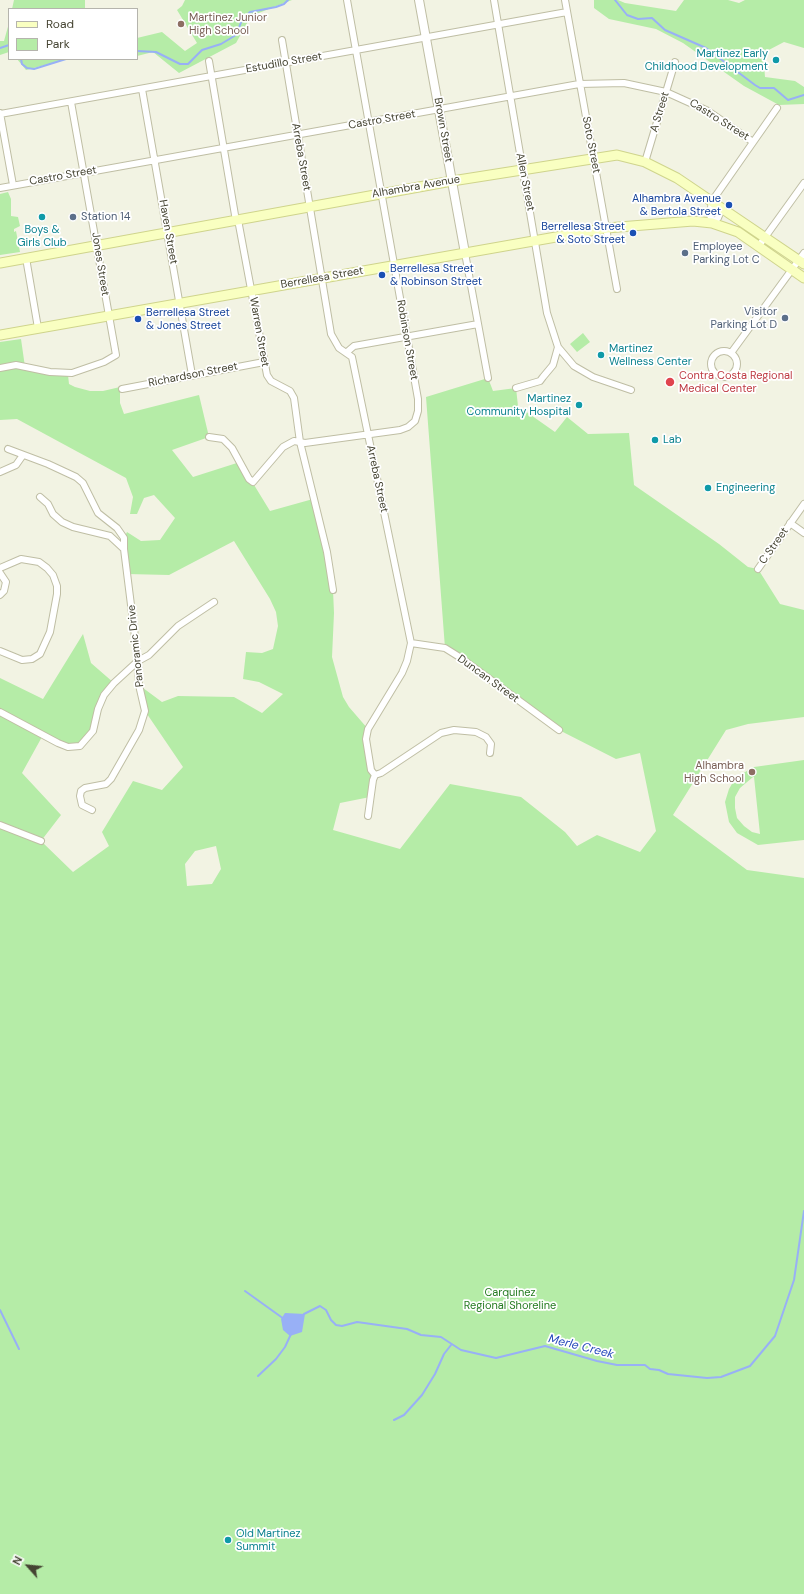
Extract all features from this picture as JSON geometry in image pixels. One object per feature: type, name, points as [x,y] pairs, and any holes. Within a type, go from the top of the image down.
[{"type":"main road","name":"Alhambra Avenue","points":[[0,263],[381,193],[593,157],[617,155],[645,162],[677,178],[722,208],[764,239],[802,259]]},
{"type":"main road","name":"Berrellesa Street","points":[[0,335],[607,228],[693,221],[712,223],[738,232],[758,247]]},
{"type":"main road","points":[[758,247],[793,269],[804,278]]},
{"type":"street","name":"Robinson Street","points":[[209,437],[223,439],[232,448],[249,479],[253,482],[283,446],[294,441],[305,443],[400,430],[408,427],[415,421],[418,411],[418,399],[393,266],[347,0]]},
{"type":"street","name":"Brown Street","points":[[419,0],[488,378]]},
{"type":"street","name":"Allen Street","points":[[494,0],[522,169],[536,240],[547,313],[558,347],[574,366],[593,377],[631,390]]},
{"type":"street","name":"Soto Street","points":[[565,0],[617,289]]},
{"type":"street","name":"Estudillo Street","points":[[0,114],[357,51],[426,37],[498,26],[567,12]]},
{"type":"street","name":"Arreba Street","points":[[282,40],[331,334],[334,343],[352,357],[411,644],[407,661],[402,673],[368,729],[366,738],[369,759],[371,770],[375,775]]},
{"type":"street","name":"Warren Street","points":[[209,61],[237,220],[252,291],[267,375],[271,381],[290,391],[294,398],[300,442],[327,552],[333,590]]},
{"type":"street","name":"A Street","points":[[645,162],[675,62]]},
{"type":"street","name":"Castro Street","points":[[0,188],[579,84],[624,83],[666,92],[708,111],[753,142]]},
{"type":"street","name":"Haven Street","points":[[142,89],[192,375]]},
{"type":"street","name":"Jones Street","points":[[0,368],[16,365],[50,372],[72,372],[104,362],[116,355],[108,317],[97,245],[71,102]]},
{"type":"street","points":[[722,208],[718,218],[712,223],[710,214],[712,201],[777,108]]},
{"type":"street","points":[[0,114],[13,186]]},
{"type":"street","points":[[758,247],[804,183]]},
{"type":"street","points":[[26,258],[38,328]]},
{"type":"street","points":[[731,353],[802,259]]},
{"type":"street","points":[[347,352],[354,346],[478,324]]},
{"type":"street","points":[[516,388],[540,381],[553,365],[558,347]]},
{"type":"street","points":[[721,352],[731,353],[737,361],[736,371],[728,377],[718,376],[711,368],[713,358],[721,352]]},
{"type":"street","name":"Richardson Street","points":[[122,389],[264,362]]},
{"type":"street","name":"Panoramic Drive","points":[[8,450],[23,454],[76,477],[84,483],[98,513],[117,528],[124,538],[124,549],[138,661],[138,674],[145,711],[139,730],[111,779],[106,784],[85,788],[81,791],[80,796],[82,805],[92,810]]},
{"type":"street","points":[[0,472],[16,465],[23,454]]},
{"type":"street","points":[[40,497],[48,504],[53,514],[62,522],[73,527],[110,536],[124,549]]},
{"type":"street","name":"C Street","points":[[758,569],[804,504]]},
{"type":"street","points":[[790,523],[804,533]]},
{"type":"street","points":[[0,568],[17,560],[32,560],[48,568],[57,586],[56,606],[52,626],[48,640],[40,654],[32,659],[22,660],[0,651]]},
{"type":"street","points":[[0,573],[6,582],[4,591],[0,595]]},
{"type":"street","points":[[0,712],[58,743],[68,747],[80,746],[93,731],[98,709],[104,695],[114,683],[138,661],[149,655],[178,626],[214,602]]},
{"type":"street","name":"Duncan Street","points":[[411,644],[445,648],[461,658],[559,730]]},
{"type":"street","points":[[128,670],[134,670],[138,674]]},
{"type":"street","points":[[368,816],[375,775],[441,733],[454,730],[476,732],[486,736],[491,744],[490,752]]},
{"type":"street","points":[[0,825],[41,841]]},
{"type":"green space","points":[[14,0],[85,0],[85,8],[12,8]]},
{"type":"green space","points":[[185,0],[292,0],[251,16],[236,43],[179,73],[153,52],[138,56],[138,38],[162,32],[185,51],[197,43],[177,10],[182,6]]},
{"type":"green space","points":[[594,0],[618,0],[625,3],[676,11],[684,0],[728,0],[739,3],[745,0],[804,0],[804,48],[784,42],[763,53],[765,77],[795,81],[804,87],[804,104],[779,105],[744,86],[683,43],[656,29],[609,19],[594,8]]},
{"type":"green space","points":[[8,27],[8,52],[0,55],[0,41],[4,41]]},
{"type":"green space","points":[[18,60],[64,60],[26,70]]},
{"type":"green space","points":[[8,192],[11,199],[11,216],[18,217],[20,226],[14,229],[14,232],[16,231],[20,252],[0,255],[0,194]]},
{"type":"green space","points":[[583,333],[590,342],[577,352],[570,344]]},
{"type":"green space","name":"Carquinez Regional Shoreline","points":[[21,339],[25,367],[68,375],[69,384],[75,387],[90,391],[103,391],[120,387],[120,403],[124,414],[199,395],[209,437],[172,450],[193,477],[240,462],[270,511],[313,499],[333,590],[334,613],[332,657],[343,697],[349,707],[368,729],[369,759],[375,775],[370,797],[340,803],[333,830],[400,849],[450,784],[521,797],[565,832],[577,846],[597,835],[640,852],[656,831],[640,753],[616,759],[559,730],[445,648],[426,397],[488,378],[493,391],[516,388],[518,406],[555,432],[567,417],[588,434],[629,433],[634,485],[719,544],[748,567],[758,569],[780,604],[804,610],[804,717],[748,724],[726,730],[673,815],[747,870],[804,878],[804,1594],[0,1594],[0,678],[43,699],[83,634],[91,663],[114,683],[104,695],[86,740],[68,747],[43,735],[22,773],[61,815],[41,841],[73,872],[109,846],[102,832],[133,781],[162,790],[183,767],[145,711],[139,685],[162,702],[178,696],[234,697],[262,713],[283,694],[259,682],[243,679],[246,652],[262,653],[273,649],[278,626],[276,612],[270,599],[234,541],[169,575],[127,574],[124,538],[127,532],[141,541],[160,540],[175,518],[154,495],[144,498],[137,514],[130,514],[133,497],[126,478],[17,419],[0,420],[0,342]],"holes":[[[216,846],[221,869],[212,884],[187,886],[185,864],[195,851]]]},
{"type":"green space","points":[[804,760],[804,840],[758,845],[737,833],[729,822],[725,802],[729,789],[736,777],[754,767]],"holes":[[[754,777],[760,834],[752,832],[744,826],[737,818],[735,808],[735,797],[740,788]]]},
{"type":"water","points":[[285,1313],[305,1314],[302,1332],[290,1336],[283,1330],[281,1319]]},
{"type":"waterway","points":[[138,51],[156,52],[180,64],[188,64],[202,50],[221,44],[236,35],[242,20],[250,12],[276,7],[284,4],[288,0]]},
{"type":"waterway","points":[[615,0],[627,15],[638,19],[652,18],[665,30],[706,48],[760,88],[774,88],[788,100],[804,95]]},
{"type":"waterway","points":[[0,48],[8,45]]},
{"type":"waterway","points":[[21,60],[22,64],[27,68],[34,69],[63,60]]},
{"type":"waterway","name":"Merle Creek","points":[[304,1314],[320,1306],[326,1310],[331,1320],[336,1325],[342,1326],[357,1322],[407,1329],[421,1335],[441,1337],[461,1350],[496,1358],[545,1346],[597,1361],[617,1365],[645,1365],[650,1369],[659,1370],[668,1374],[707,1378],[721,1377],[750,1366],[775,1336],[794,1280],[804,1211]]},
{"type":"waterway","name":"Merle Creek","points":[[245,1291],[284,1319]]},
{"type":"waterway","points":[[0,1310],[19,1349]]},
{"type":"waterway","points":[[258,1376],[276,1359],[285,1347],[291,1334]]},
{"type":"waterway","points":[[394,1420],[404,1415],[422,1395],[435,1374],[444,1354],[451,1345]]},
{"type":"place","name":"Martinez Junior High School","points":[[181,24]]},
{"type":"place","name":"Martinez Early Childhood Development","points":[[776,60]]},
{"type":"place","name":"Alhambra Avenue & Bertola Street","points":[[729,205]]},
{"type":"place","name":"Boys & Girls Club","points":[[42,217]]},
{"type":"place","name":"Station 14","points":[[73,217]]},
{"type":"place","name":"Berrellesa Street & Soto Street","points":[[633,233]]},
{"type":"place","name":"Employee Parking Lot C","points":[[685,253]]},
{"type":"place","name":"Berrellesa Street & Robinson Street","points":[[382,275]]},
{"type":"place","name":"Visitor Parking Lot D","points":[[785,318]]},
{"type":"place","name":"Berrellesa Street & Jones Street","points":[[138,319]]},
{"type":"place","name":"Martinez Wellness Center","points":[[601,355]]},
{"type":"place","name":"Contra Costa Regional Medical Center","points":[[670,382]]},
{"type":"place","name":"Martinez Community Hospital","points":[[579,405]]},
{"type":"place","name":"Lab","points":[[655,440]]},
{"type":"place","name":"Engineering","points":[[708,488]]},
{"type":"place","name":"Alhambra High School","points":[[752,772]]},
{"type":"place","name":"Old Martinez Summit","points":[[228,1540]]}]
